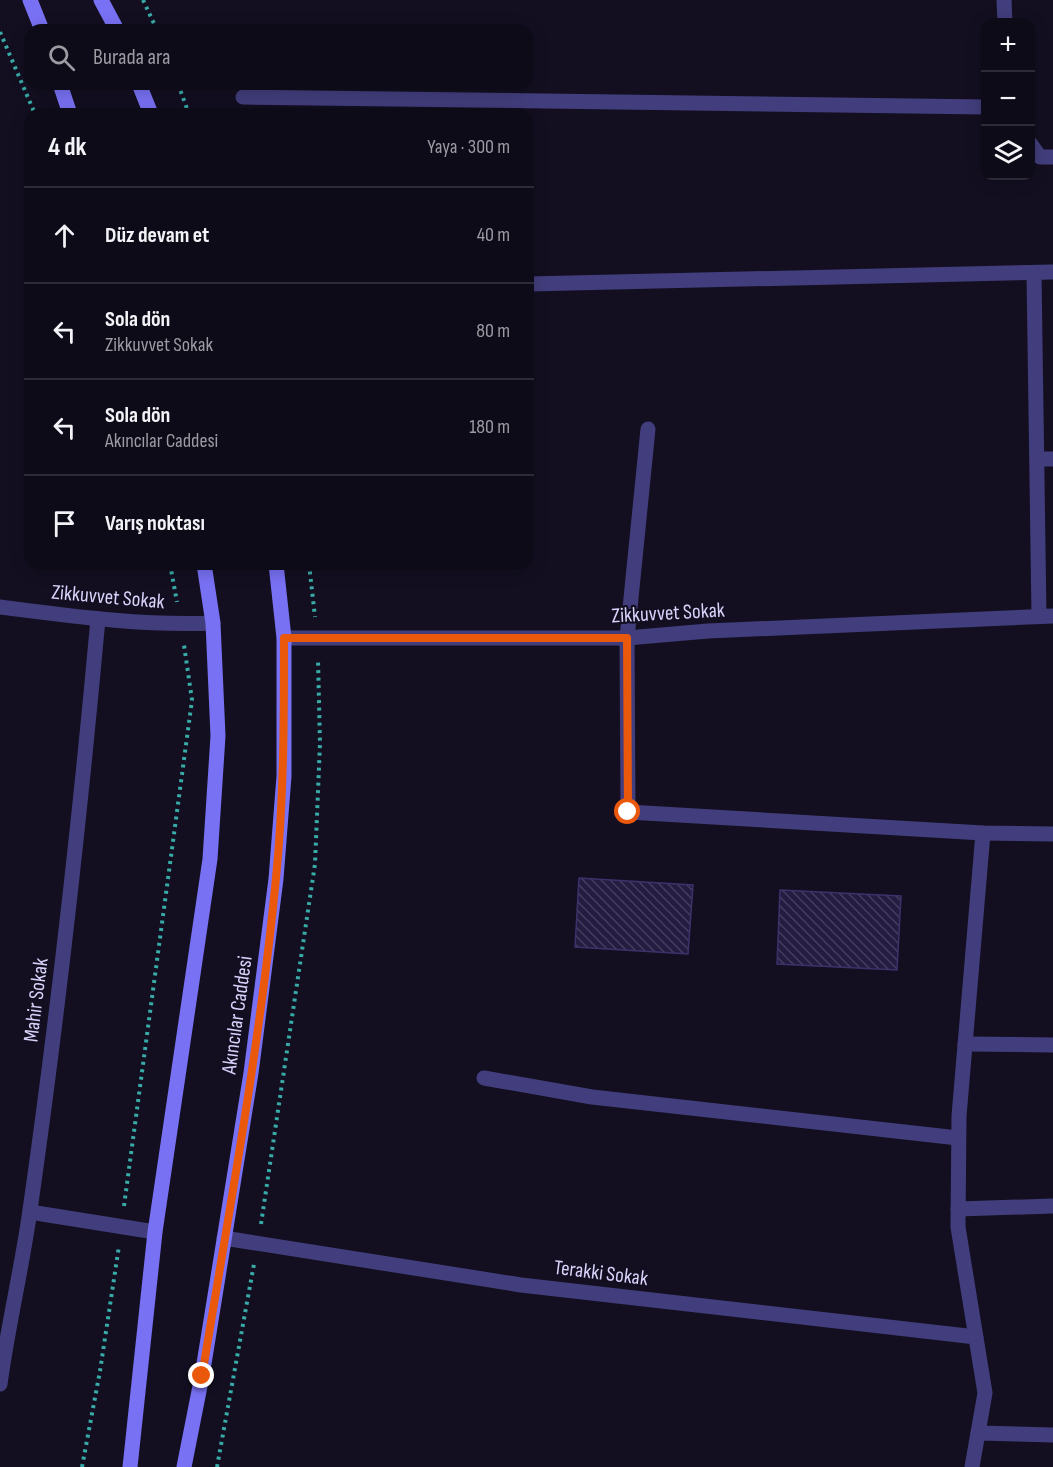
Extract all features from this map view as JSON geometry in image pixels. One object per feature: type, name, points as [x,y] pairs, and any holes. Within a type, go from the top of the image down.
[{"type":"main road","points":[[30,0],[40,24]]},
{"type":"main road","points":[[101,0],[114,24]]},
{"type":"main road","points":[[62,90],[68,108]]},
{"type":"main road","points":[[142,90],[149,108]]},
{"type":"main road","points":[[130,1467],[155,1232],[210,859],[218,736],[213,623],[205,570]]},
{"type":"main road","name":"Akıncılar Caddesi","points":[[184,1467],[251,1073],[276,879],[284,776],[284,638],[277,570]]},
{"type":"street","points":[[1004,0],[1005,18]]},
{"type":"street","points":[[243,97],[981,107]]},
{"type":"street","points":[[1035,150],[1040,158],[1053,157]]},
{"type":"street","points":[[534,284],[1053,272]]},
{"type":"street","points":[[1034,273],[1037,459],[1046,616]]},
{"type":"street","points":[[648,429],[627,638],[628,812],[983,833],[1053,834]]},
{"type":"street","points":[[1037,459],[1053,459]]},
{"type":"street","name":"Zikkuvvet Sokak","points":[[0,607],[98,620],[181,624],[213,623]]},
{"type":"street","name":"Zikkuvvet Sokak","points":[[284,638],[627,638],[720,631],[1046,616]]},
{"type":"street","name":"Mahir Sokak","points":[[0,1384],[30,1212],[83,785],[98,620]]},
{"type":"street","points":[[972,1467],[985,1393],[958,1227],[958,1137],[983,833]]},
{"type":"street","points":[[965,1044],[1053,1045]]},
{"type":"street","points":[[484,1078],[592,1097],[958,1137]]},
{"type":"street","points":[[958,1209],[1053,1206]]},
{"type":"street","points":[[30,1212],[155,1232]]},
{"type":"street","name":"Terakki Sokak","points":[[224,1238],[521,1285],[976,1337]]},
{"type":"street","points":[[978,1432],[1053,1435]]},
{"type":"path","points":[[143,0],[154,24]]},
{"type":"path","points":[[0,32],[24,88]]},
{"type":"path","points":[[25,90],[32,108]]},
{"type":"path","points":[[180,90],[187,108]]},
{"type":"path","points":[[82,1467],[100,1371],[121,1226],[192,700],[171,570]]},
{"type":"path","points":[[217,1467],[258,1243],[315,864],[320,743],[318,638],[310,570]]},
{"type":"building","points":[[579,878],[693,885],[688,954],[575,947]]},
{"type":"building","points":[[780,890],[901,896],[897,970],[777,964]]},
{"type":"route","points":[[202,1376],[251,1073],[276,879],[284,776],[284,638],[627,638],[628,812]]}]
